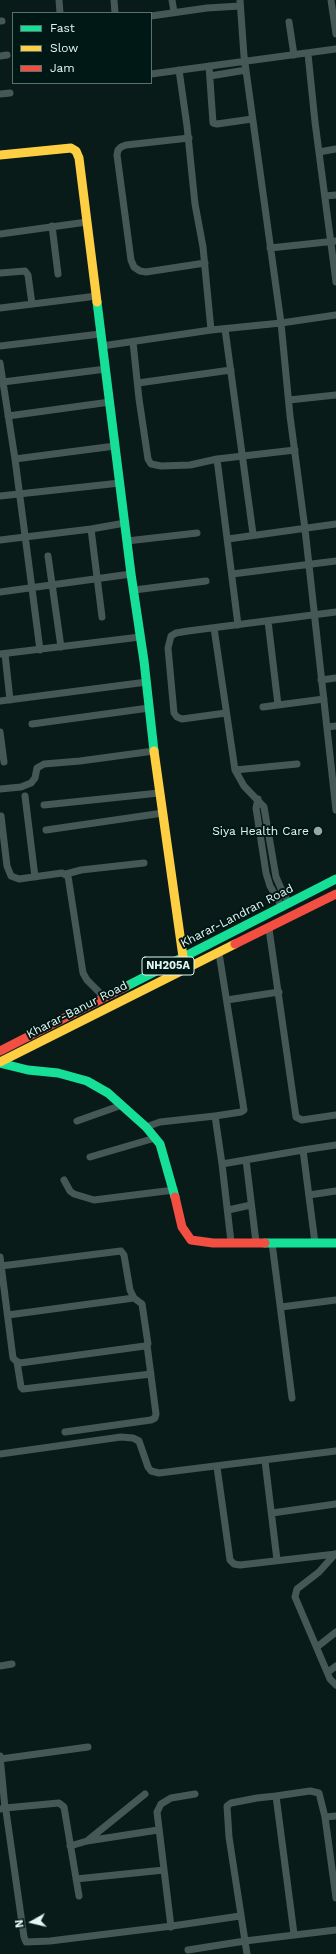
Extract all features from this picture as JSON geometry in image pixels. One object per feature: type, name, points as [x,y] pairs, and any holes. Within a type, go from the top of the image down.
[{"type":"main road","points":[[0,155],[71,148],[76,151],[81,172],[131,574],[147,682],[159,792],[182,959],[186,968]]},
{"type":"main road","name":"Kharar-Landran Road","points":[[0,1051],[336,879]]},
{"type":"main road","name":"Kharar-Banur Road","points":[[0,1062],[186,968],[269,929],[336,894]]},
{"type":"main road","points":[[0,1062],[28,1070],[58,1073],[87,1081],[103,1090],[146,1127],[155,1138],[164,1154],[182,1227],[188,1238],[195,1242],[336,1243]]},
{"type":"street","points":[[59,0],[60,12]]},
{"type":"street","points":[[114,0],[116,12]]},
{"type":"street","points":[[172,0],[174,12]]},
{"type":"street","points":[[332,0],[336,34]]},
{"type":"street","points":[[152,16],[207,4],[240,3],[252,119],[281,323],[336,810]]},
{"type":"street","points":[[289,22],[294,55]]},
{"type":"street","points":[[152,74],[308,54],[336,49]]},
{"type":"street","points":[[308,54],[319,152],[333,241],[336,282]]},
{"type":"street","points":[[209,66],[213,123],[217,124],[252,119]]},
{"type":"street","points":[[179,70],[195,204],[205,263],[211,330]]},
{"type":"street","points":[[210,76],[246,70]]},
{"type":"street","points":[[0,94],[10,93]]},
{"type":"street","points":[[188,138],[126,145],[121,146],[118,150],[130,253],[134,267],[140,271],[146,272],[205,263]]},
{"type":"street","points":[[319,152],[336,149]]},
{"type":"street","points":[[325,196],[336,195]]},
{"type":"street","points":[[0,234],[87,222]]},
{"type":"street","points":[[52,226],[58,274]]},
{"type":"street","points":[[270,248],[333,241]]},
{"type":"street","points":[[0,273],[25,271],[28,275],[32,304]]},
{"type":"street","points":[[0,308],[97,296]]},
{"type":"street","points":[[102,346],[211,330],[281,323],[336,315]]},
{"type":"street","points":[[225,329],[253,534]]},
{"type":"street","points":[[0,346],[100,334]]},
{"type":"street","points":[[133,342],[148,459],[151,464],[161,466],[190,465],[217,459],[295,450]]},
{"type":"street","points":[[0,363],[15,459],[18,494],[40,650]]},
{"type":"street","points":[[3,382],[106,369]]},
{"type":"street","points":[[138,383],[231,370]]},
{"type":"street","points":[[289,400],[336,395]]},
{"type":"street","points":[[8,416],[110,402]]},
{"type":"street","points":[[15,459],[115,446]]},
{"type":"street","points":[[217,459],[238,625]]},
{"type":"street","points":[[0,496],[120,482]]},
{"type":"street","points":[[0,540],[25,538],[125,523]]},
{"type":"street","points":[[228,539],[253,534],[336,524]]},
{"type":"street","points":[[91,529],[96,579],[102,617]]},
{"type":"street","points":[[127,541],[197,533]]},
{"type":"street","points":[[48,556],[61,647]]},
{"type":"street","points":[[232,574],[336,561]]},
{"type":"street","points":[[0,592],[131,574]]},
{"type":"street","points":[[134,590],[206,581]]},
{"type":"street","points":[[226,713],[182,719],[177,717],[174,713],[170,680],[169,640],[176,633],[336,612]]},
{"type":"street","points":[[268,621],[278,705]]},
{"type":"street","points":[[214,628],[229,742],[235,770],[244,786],[258,799],[256,808],[266,873],[270,886],[285,905]]},
{"type":"street","points":[[10,700],[1,653],[40,650],[140,637]]},
{"type":"street","points":[[321,680],[336,678]]},
{"type":"street","points":[[0,701],[147,682]]},
{"type":"street","points":[[263,707],[324,699]]},
{"type":"street","points":[[32,724],[149,708]]},
{"type":"street","points":[[327,727],[336,726]]},
{"type":"street","points":[[0,732],[4,762]]},
{"type":"street","points":[[0,789],[21,787],[31,783],[35,778],[36,768],[44,764],[80,761],[154,751]]},
{"type":"street","points":[[235,770],[297,764]]},
{"type":"street","points":[[44,805],[159,792]]},
{"type":"street","points":[[25,796],[35,877]]},
{"type":"street","points":[[46,830],[163,814]]},
{"type":"street","points":[[1,816],[9,872],[14,878],[62,873],[66,874],[81,870],[144,863]]},
{"type":"street","points":[[66,874],[69,879],[83,973],[86,980],[100,993],[103,999]]},
{"type":"street","points":[[269,929],[280,992],[296,1117],[302,1120],[336,1115]]},
{"type":"street","points":[[146,1127],[160,1122],[215,1116],[241,1112],[244,1110],[219,953]]},
{"type":"street","points":[[226,1000],[280,992]]},
{"type":"street","points":[[77,1121],[122,1105]]},
{"type":"street","points":[[215,1116],[231,1242]]},
{"type":"street","points":[[90,1157],[155,1138]]},
{"type":"street","points":[[222,1164],[336,1145]]},
{"type":"street","points":[[303,1150],[315,1243]]},
{"type":"street","points":[[246,1160],[256,1242]]},
{"type":"street","points":[[64,1180],[67,1187],[74,1194],[94,1200],[174,1190]]},
{"type":"street","points":[[309,1195],[336,1191]]},
{"type":"street","points":[[228,1210],[251,1205]]},
{"type":"street","points":[[272,1243],[292,1398]]},
{"type":"street","points":[[1,1266],[121,1251],[124,1255],[130,1290],[134,1298]]},
{"type":"street","points":[[0,1257],[13,1358],[17,1362],[21,1387],[23,1389],[151,1374]]},
{"type":"street","points":[[8,1315],[134,1298],[140,1300],[142,1304],[156,1414],[155,1418],[151,1420],[65,1432]]},
{"type":"street","points":[[281,1307],[336,1300]]},
{"type":"street","points":[[17,1362],[147,1345]]},
{"type":"street","points":[[0,1454],[121,1437],[133,1438],[139,1441],[144,1457],[151,1471],[171,1473],[336,1451]]},
{"type":"street","points":[[265,1460],[278,1560]]},
{"type":"street","points":[[217,1467],[230,1560],[234,1564],[240,1565],[335,1554]]},
{"type":"street","points":[[272,1513],[336,1504]]},
{"type":"street","points":[[335,1554],[319,1572],[297,1589],[295,1600],[302,1611],[305,1624],[318,1647],[330,1679],[336,1685]]},
{"type":"street","points":[[318,1647],[336,1632]]},
{"type":"street","points":[[0,1666],[12,1664]]},
{"type":"street","points":[[328,1672],[336,1666]]},
{"type":"street","points":[[0,1759],[88,1747]]},
{"type":"street","points":[[0,1756],[2,1809],[26,1942],[50,1941],[240,1916]]},
{"type":"street","points":[[246,1954],[227,1806],[231,1803],[276,1796],[317,1792],[321,1797],[325,1817],[336,1898]]},
{"type":"street","points":[[87,1841],[145,1794]]},
{"type":"street","points":[[171,1926],[158,1830],[157,1812],[162,1804],[175,1796],[195,1794]]},
{"type":"street","points":[[276,1796],[294,1934]]},
{"type":"street","points":[[2,1809],[59,1803],[62,1805],[79,1896]]},
{"type":"street","points":[[325,1817],[336,1816]]},
{"type":"street","points":[[70,1846],[87,1841],[158,1830]]},
{"type":"street","points":[[76,1879],[164,1870]]},
{"type":"street","points":[[188,1950],[294,1934],[336,1930]]},
{"type":"traffic: fast","points":[[97,302],[131,574],[144,661],[154,751]]},
{"type":"traffic: fast","points":[[125,987],[336,879]]},
{"type":"traffic: fast","points":[[0,1063],[28,1070],[58,1073],[87,1081],[108,1093],[146,1127],[160,1144],[175,1197]]},
{"type":"traffic: fast","points":[[265,1243],[336,1243]]},
{"type":"traffic: slow","points":[[0,155],[71,148],[76,151],[79,158],[97,302]]},
{"type":"traffic: slow","points":[[154,751],[184,964]]},
{"type":"traffic: slow","points":[[0,1062],[235,944]]},
{"type":"traffic: jam","points":[[235,944],[336,894]]},
{"type":"traffic: jam","points":[[0,1051],[125,987]]},
{"type":"traffic: jam","points":[[175,1197],[182,1227],[191,1240],[213,1243],[265,1243]]},
{"type":"place","name":"Siya Health Care","points":[[318,831]]}]
